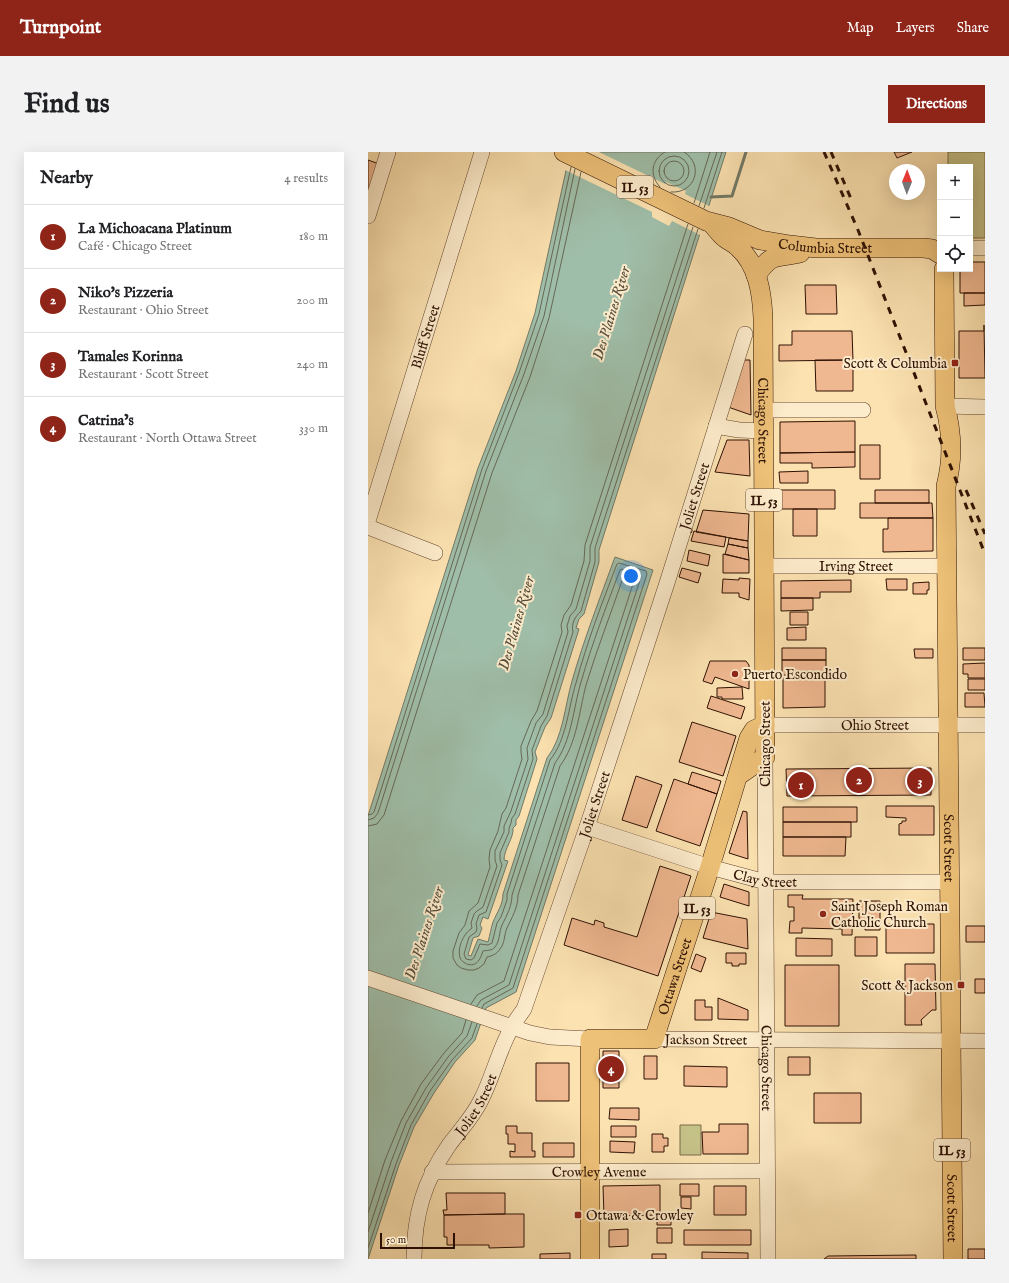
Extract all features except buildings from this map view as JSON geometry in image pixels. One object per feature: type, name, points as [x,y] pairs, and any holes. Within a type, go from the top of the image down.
[{"type":"main road","name":"IL 53","points":[[564,152],[709,223]]},
{"type":"main road","name":"Columbia Street","points":[[709,223],[729,227],[760,240],[790,245],[816,248],[924,248],[937,251]]},
{"type":"main road","name":"Chicago Street","points":[[709,223],[723,237],[737,246],[746,256],[760,285],[763,307],[765,757]]},
{"type":"main road","points":[[756,275],[764,264],[777,256],[792,255],[816,248]]},
{"type":"main road","name":"Scott Street","points":[[944,272],[945,406],[950,423],[950,470],[946,486],[953,1259]]},
{"type":"main road","name":"Ottawa Street","points":[[654,1039],[710,867],[749,738],[754,730],[765,725]]},
{"type":"main road","points":[[739,775],[765,757]]},
{"type":"main road","points":[[590,1039],[590,1259]]},
{"type":"main road","name":"Jackson Street","points":[[590,1039],[654,1039]]},
{"type":"street","points":[[368,216],[388,152]]},
{"type":"street","name":"Bluff Street","points":[[368,521],[482,152]]},
{"type":"street","points":[[973,248],[985,248]]},
{"type":"street","name":"Joliet Street","points":[[414,1259],[415,1230],[418,1213],[432,1172],[450,1144],[475,1112],[511,1028],[524,1009],[587,827],[667,583],[745,334]]},
{"type":"street","points":[[945,406],[985,406]]},
{"type":"street","points":[[764,410],[863,410]]},
{"type":"street","points":[[716,426],[739,430],[764,431]]},
{"type":"street","points":[[368,527],[435,553]]},
{"type":"street","name":"Irving Street","points":[[764,566],[947,566]]},
{"type":"street","name":"Ohio Street","points":[[765,725],[985,725]]},
{"type":"street","name":"Chicago Street","points":[[765,757],[768,1259]]},
{"type":"street","name":"Clay Street","points":[[587,827],[710,867],[766,882],[950,882]]},
{"type":"street","name":"Jackson Street","points":[[368,978],[511,1028],[550,1037],[590,1039]]},
{"type":"street","name":"Jackson Street","points":[[654,1039],[985,1041]]},
{"type":"street","name":"Crowley Avenue","points":[[432,1172],[767,1171]]},
{"type":"shaded area","points":[[948,152],[985,152],[985,238],[973,238],[973,164],[948,164]]},
{"type":"shaded area","points":[[680,1125],[701,1125],[701,1155],[680,1155]]},
{"type":"water","name":"Des Plaines River","points":[[570,152],[726,152],[599,550],[599,562],[584,614],[579,619],[576,628],[579,629],[551,718],[545,727],[535,752],[537,759],[519,816],[516,820],[516,825],[513,828],[512,836],[504,856],[504,860],[508,861],[488,919],[483,917],[480,925],[482,928],[479,936],[473,938],[468,955],[471,956],[478,939],[488,942],[493,922],[501,905],[503,894],[547,758],[557,741],[572,681],[592,619],[615,557],[653,570],[516,992],[486,1008],[475,1040],[455,1062],[434,1093],[414,1127],[399,1165],[368,1259],[368,816],[478,468],[516,371],[535,313]]},
{"type":"pier","points":[[568,152],[599,152],[665,184],[666,182],[686,191],[685,194],[711,207],[702,236],[672,221],[669,226],[652,217],[652,212],[565,170],[563,171]]},
{"type":"waterway","points":[[711,197],[732,196],[746,152]]},
{"type":"railway","points":[[824,152],[858,230],[985,554]]},
{"type":"railway","points":[[831,152],[852,201]]},
{"type":"railway","points":[[966,490],[985,534]]},
{"type":"place","name":"Scott & Columbia","points":[[955,363]]},
{"type":"place","name":"Puerto Escondido","points":[[735,674]]},
{"type":"place","name":"Niko's Pizzeria","points":[[859,780]]},
{"type":"place","name":"Tamales Korinna","points":[[920,781]]},
{"type":"place","name":"La Michoacana Platinum","points":[[801,785]]},
{"type":"place","name":"Saint Joseph Roman Catholic Church","points":[[823,914]]},
{"type":"place","name":"Scott & Jackson","points":[[961,985]]},
{"type":"place","name":"Catrina’s","points":[[611,1069]]},
{"type":"place","name":"Ottawa & Crowley","points":[[578,1215]]}]
